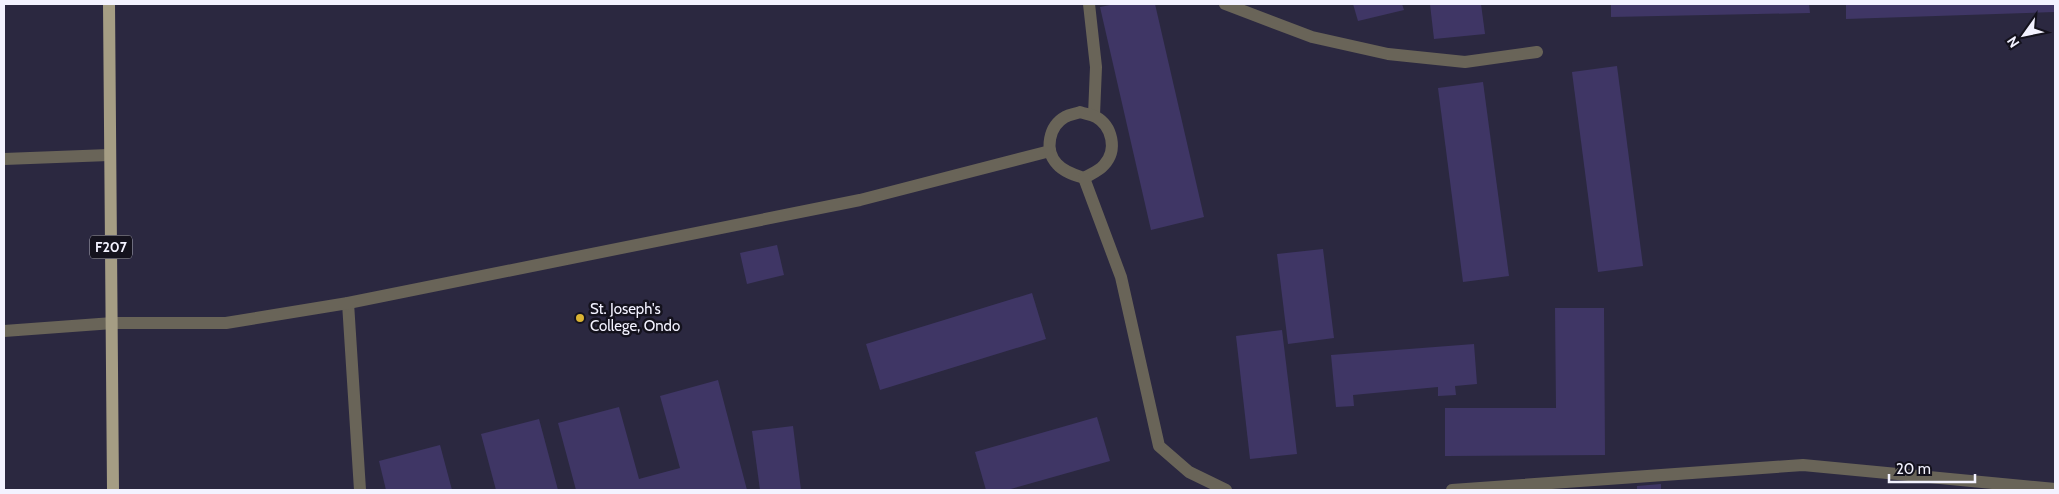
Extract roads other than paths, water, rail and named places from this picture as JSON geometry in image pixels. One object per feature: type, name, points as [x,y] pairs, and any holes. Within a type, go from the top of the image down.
[{"type":"main road","name":"F207","points":[[109,4],[113,490]]},
{"type":"street","points":[[1089,4],[1096,67],[1094,115]]},
{"type":"street","points":[[1226,4],[1312,37],[1388,54],[1465,62],[1537,52]]},
{"type":"street","points":[[1080,112],[1094,115],[1105,124],[1112,137],[1112,151],[1106,164],[1084,178],[1068,173],[1056,164],[1050,151],[1050,137],[1056,124],[1066,116],[1080,112]]},
{"type":"street","points":[[4,330],[113,323],[226,323],[348,303],[860,200],[1050,151]]},
{"type":"street","points":[[4,159],[109,154]]},
{"type":"street","points":[[1084,178],[1121,278],[1159,446],[1189,472],[1226,490]]},
{"type":"street","points":[[348,303],[360,490]]},
{"type":"street","points":[[1452,490],[1803,465],[2055,489]]},
{"type":"place","name":"St. Joseph's College, Ondo","points":[[580,318]]}]
